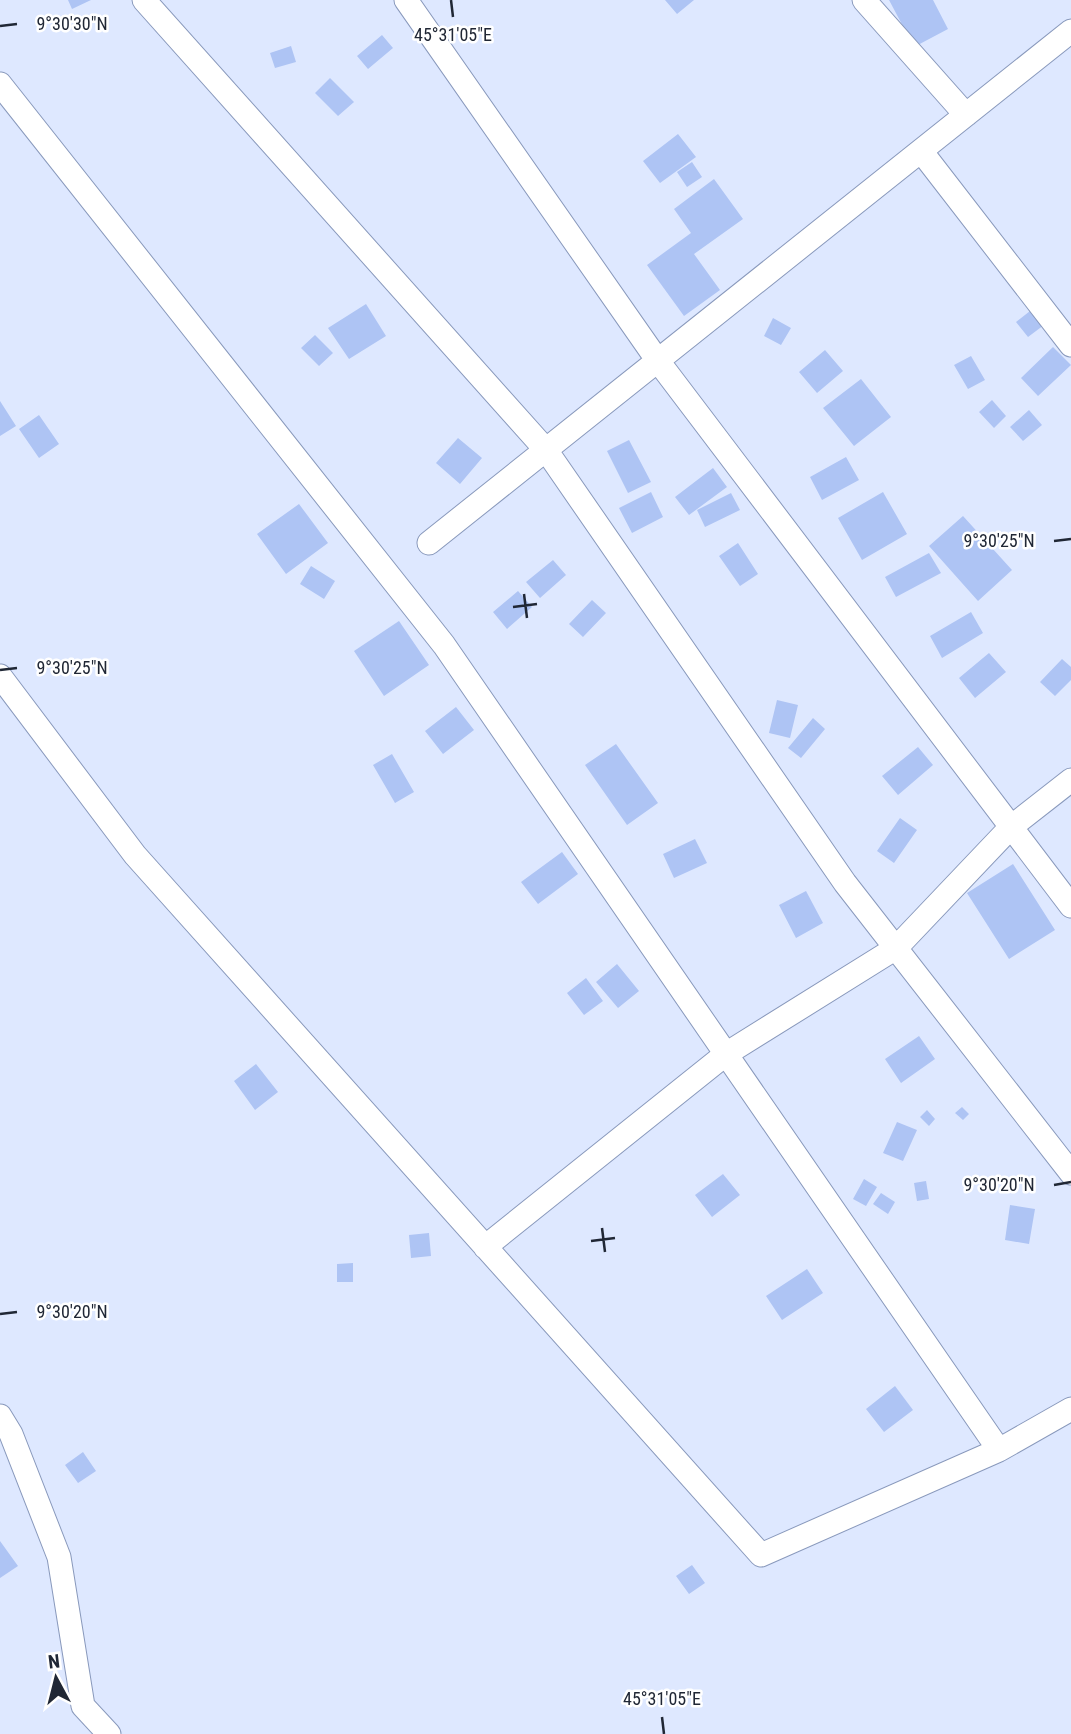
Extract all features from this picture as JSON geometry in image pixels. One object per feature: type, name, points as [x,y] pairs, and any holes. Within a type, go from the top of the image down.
[{"type":"street","points":[[144,0],[546,450],[845,883],[1071,1173]]},
{"type":"street","points":[[406,0],[658,361],[1071,906]]},
{"type":"street","points":[[864,0],[966,115]]},
{"type":"street","points":[[429,543],[1071,31]]},
{"type":"street","points":[[0,83],[444,645],[999,1450]]},
{"type":"street","points":[[921,151],[1071,345]]},
{"type":"street","points":[[0,676],[135,855],[761,1555],[999,1450],[1071,1409]]},
{"type":"street","points":[[485,1247],[726,1054],[895,948],[1011,827],[1071,780]]},
{"type":"street","points":[[0,1416],[11,1434],[59,1557],[83,1706],[108,1734]]},
{"type":"building","points":[[68,0],[91,0],[72,9]]},
{"type":"building","points":[[665,0],[694,0],[677,14]]},
{"type":"building","points":[[889,0],[933,0],[948,29],[914,47]]},
{"type":"building","points":[[382,35],[393,48],[368,69],[357,56]]},
{"type":"building","points":[[291,46],[296,62],[275,68],[270,53]]},
{"type":"building","points":[[330,78],[354,102],[338,116],[315,93]]},
{"type":"building","points":[[678,134],[696,157],[660,183],[643,161]]},
{"type":"building","points":[[692,162],[702,177],[687,187],[677,172]]},
{"type":"building","points":[[714,179],[743,219],[694,254],[720,290],[684,316],[647,265],[691,233],[674,209]]},
{"type":"building","points":[[1048,297],[1060,313],[1028,337],[1016,322]]},
{"type":"building","points":[[366,304],[386,336],[349,359],[328,328]]},
{"type":"building","points":[[773,318],[791,328],[781,345],[764,336]]},
{"type":"building","points":[[315,335],[333,353],[319,366],[301,348]]},
{"type":"building","points":[[1053,347],[1071,365],[1038,396],[1021,378]]},
{"type":"building","points":[[825,350],[843,371],[817,393],[799,372]]},
{"type":"building","points":[[971,356],[985,380],[968,389],[954,365]]},
{"type":"building","points":[[861,379],[891,417],[854,446],[823,408]]},
{"type":"building","points":[[992,400],[1006,416],[994,428],[979,412]]},
{"type":"building","points":[[0,401],[16,426],[0,436]]},
{"type":"building","points":[[1029,410],[1042,425],[1023,441],[1010,427]]},
{"type":"building","points":[[39,415],[59,444],[39,458],[19,429]]},
{"type":"building","points":[[458,438],[482,458],[460,484],[436,463]]},
{"type":"building","points":[[629,440],[651,482],[628,493],[607,451]]},
{"type":"building","points":[[846,457],[859,480],[822,500],[810,477]]},
{"type":"building","points":[[713,468],[727,487],[689,515],[675,497]]},
{"type":"building","points":[[651,492],[663,517],[632,533],[619,508]]},
{"type":"building","points":[[883,492],[907,534],[862,560],[838,518]]},
{"type":"building","points":[[731,493],[740,510],[705,527],[697,510]]},
{"type":"building","points":[[299,504],[328,543],[286,574],[257,534]]},
{"type":"building","points":[[963,516],[1012,570],[978,601],[929,546]]},
{"type":"building","points":[[738,543],[758,574],[740,586],[719,556]]},
{"type":"building","points":[[929,553],[941,573],[896,597],[885,577]]},
{"type":"building","points":[[553,560],[566,575],[540,598],[526,582]]},
{"type":"building","points":[[311,566],[335,581],[324,599],[300,584]]},
{"type":"building","points":[[518,591],[532,607],[507,629],[493,612]]},
{"type":"building","points":[[592,600],[606,613],[583,637],[569,624]]},
{"type":"building","points":[[971,612],[983,633],[942,658],[930,636]]},
{"type":"building","points":[[399,621],[429,665],[384,696],[354,651]]},
{"type":"building","points":[[989,653],[1006,672],[975,698],[959,678]]},
{"type":"building","points":[[1062,659],[1071,667],[1071,680],[1055,696],[1040,682]]},
{"type":"building","points":[[777,700],[798,705],[790,738],[769,733]]},
{"type":"building","points":[[456,707],[474,730],[443,754],[425,731]]},
{"type":"building","points":[[813,718],[825,729],[801,758],[788,748]]},
{"type":"building","points":[[616,744],[658,803],[627,825],[585,765]]},
{"type":"building","points":[[918,747],[933,765],[898,795],[882,776]]},
{"type":"building","points":[[392,754],[414,792],[395,803],[373,765]]},
{"type":"building","points":[[900,818],[917,830],[894,863],[877,851]]},
{"type":"building","points":[[695,839],[707,863],[674,878],[663,854]]},
{"type":"building","points":[[562,852],[578,874],[538,904],[521,882]]},
{"type":"building","points":[[1013,864],[1055,930],[1009,959],[967,893]]},
{"type":"building","points":[[806,891],[823,923],[796,938],[779,905]]},
{"type":"building","points":[[617,964],[639,991],[618,1008],[596,982]]},
{"type":"building","points":[[586,978],[603,1001],[584,1015],[567,993]]},
{"type":"building","points":[[919,1036],[935,1059],[901,1083],[885,1059]]},
{"type":"building","points":[[256,1064],[278,1092],[255,1110],[234,1081]]},
{"type":"building","points":[[962,1107],[969,1114],[963,1120],[955,1113]]},
{"type":"building","points":[[927,1110],[935,1119],[929,1126],[920,1117]]},
{"type":"building","points":[[897,1122],[917,1130],[903,1161],[883,1153]]},
{"type":"building","points":[[723,1174],[740,1195],[712,1217],[695,1195]]},
{"type":"building","points":[[864,1179],[877,1187],[866,1206],[853,1199]]},
{"type":"building","points":[[926,1181],[929,1199],[917,1201],[914,1183]]},
{"type":"building","points":[[881,1193],[895,1202],[888,1214],[873,1204]]},
{"type":"building","points":[[1010,1205],[1035,1209],[1029,1244],[1005,1240]]},
{"type":"building","points":[[429,1233],[431,1256],[411,1258],[409,1235]]},
{"type":"building","points":[[353,1263],[353,1282],[337,1282],[337,1264]]},
{"type":"building","points":[[807,1269],[823,1293],[782,1320],[766,1296]]},
{"type":"building","points":[[895,1386],[913,1410],[884,1432],[866,1409]]},
{"type":"building","points":[[83,1452],[96,1471],[78,1483],[65,1465]]},
{"type":"building","points":[[0,1541],[18,1566],[0,1578]]},
{"type":"building","points":[[692,1565],[705,1583],[689,1594],[676,1576]]}]
